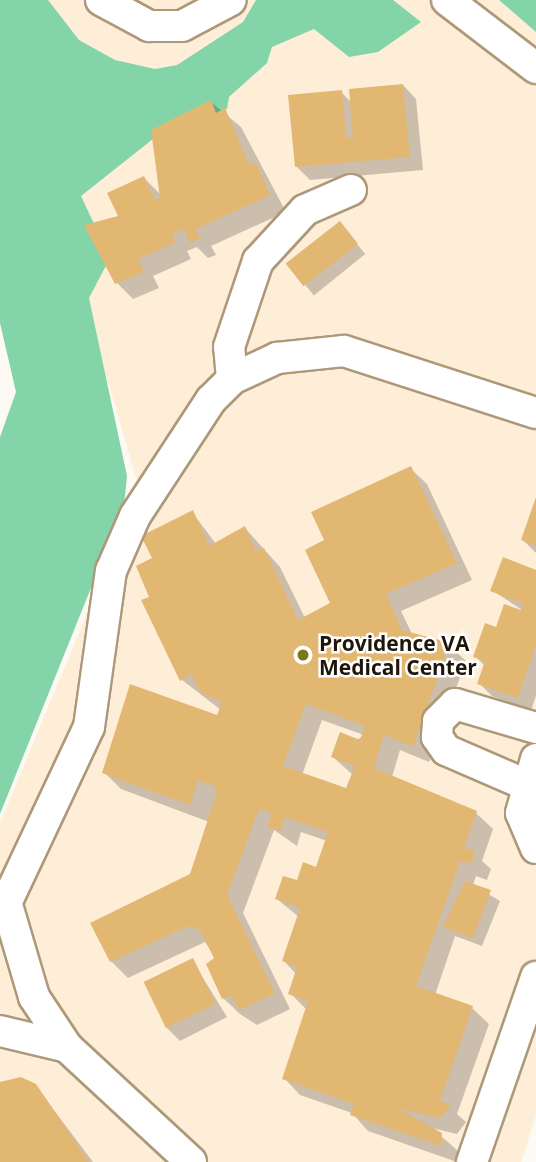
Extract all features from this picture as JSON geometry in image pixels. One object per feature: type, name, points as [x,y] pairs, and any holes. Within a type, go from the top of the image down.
[{"type":"lane","points":[[101,0],[149,26],[182,26],[231,0]]},
{"type":"lane","points":[[447,0],[536,68]]},
{"type":"lane","points":[[232,379],[229,347],[258,261],[305,210],[351,190]]},
{"type":"lane","points":[[191,1162],[67,1047],[34,997],[4,910],[89,727],[111,571],[135,516],[211,400],[232,379],[277,358],[344,351],[536,412]]},
{"type":"lane","points":[[536,728],[455,704],[438,721],[437,737],[446,750],[532,773],[521,813],[536,848]]},
{"type":"lane","points":[[472,1162],[536,977]]},
{"type":"lane","points":[[0,1031],[67,1047]]},
{"type":"shaded area","name":"Providence VA Medical Center","points":[[46,0],[529,0],[536,6],[536,1115],[521,1162],[0,1162],[0,823],[139,488],[107,378],[13,165]]},
{"type":"green space","points":[[0,0],[48,0],[79,40],[115,60],[155,69],[177,65],[243,22],[256,0],[393,0],[421,22],[378,52],[349,57],[314,29],[272,47],[267,63],[229,97],[227,109],[158,135],[81,196],[110,258],[89,298],[127,476],[124,506],[0,814],[0,437],[16,392],[0,323]]},
{"type":"green space","points":[[499,0],[536,0],[536,32]]},
{"type":"building","points":[[403,84],[410,157],[295,167],[288,95],[342,90],[346,138],[353,138],[349,89]]},
{"type":"building","points":[[211,100],[216,113],[225,108],[249,165],[256,163],[270,195],[196,229],[200,238],[190,243],[184,229],[172,234],[176,242],[138,259],[144,272],[115,284],[84,225],[118,216],[107,193],[144,176],[155,200],[160,198],[151,130]]},
{"type":"building","points":[[340,221],[358,244],[303,286],[286,263]]},
{"type":"building","points":[[411,466],[457,563],[386,594],[402,630],[450,643],[413,747],[384,735],[374,768],[477,811],[464,848],[475,851],[471,864],[460,861],[416,986],[473,1006],[440,1101],[451,1105],[440,1118],[397,1108],[442,1133],[441,1146],[350,1115],[354,1104],[282,1079],[308,1001],[288,994],[297,967],[282,961],[300,908],[275,899],[283,876],[297,880],[303,862],[316,867],[328,832],[285,817],[280,831],[267,826],[272,813],[259,809],[227,895],[275,993],[239,1010],[231,995],[222,999],[206,964],[214,958],[200,930],[188,926],[110,962],[90,923],[190,874],[216,795],[215,786],[198,780],[190,805],[102,773],[130,684],[217,715],[222,702],[202,693],[191,674],[180,681],[141,600],[149,597],[136,566],[152,558],[141,536],[193,510],[209,546],[245,526],[256,551],[264,548],[298,620],[330,603],[305,550],[324,540],[311,512]],"holes":[[[306,704],[365,726],[360,740],[340,732],[331,757],[355,766],[346,788],[283,766]]]},
{"type":"building","points":[[536,497],[536,546],[521,540]]},
{"type":"building","points":[[503,557],[536,570],[536,645],[518,698],[477,684],[485,661],[473,657],[485,623],[496,627],[504,604],[521,610],[524,604],[490,591]]},
{"type":"building","points":[[465,881],[491,890],[473,938],[443,927]]},
{"type":"building","points":[[193,958],[215,1004],[166,1028],[144,982]]},
{"type":"building","points":[[21,1077],[36,1084],[89,1162],[0,1162],[0,1082]]},
{"type":"place","name":"Providence VA Medical Center","points":[[303,655]]}]
